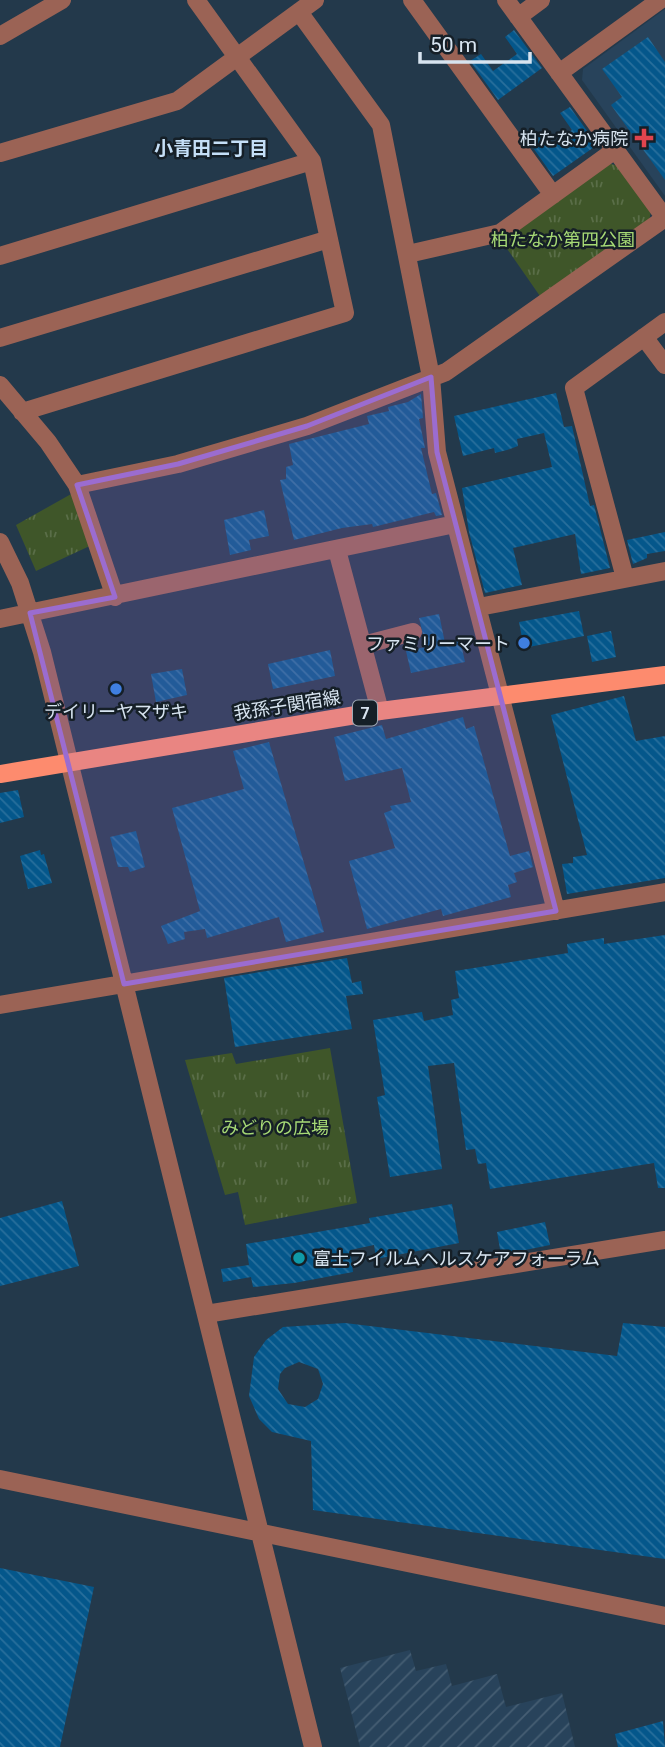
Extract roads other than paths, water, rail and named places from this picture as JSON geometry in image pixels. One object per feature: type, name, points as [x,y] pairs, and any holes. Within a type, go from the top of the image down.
[{"type":"main road","name":"我孫子関宿線","points":[[0,774],[380,711],[665,675]]},
{"type":"street","points":[[0,36],[62,0]]},
{"type":"street","points":[[22,412],[345,313],[312,161],[196,0]]},
{"type":"street","points":[[0,153],[177,101],[315,0]]},
{"type":"street","points":[[412,0],[554,195]]},
{"type":"street","points":[[77,485],[177,464],[307,426],[446,372],[543,307],[665,218],[506,0]]},
{"type":"street","points":[[519,17],[541,0]]},
{"type":"street","points":[[559,73],[660,0]]},
{"type":"street","points":[[299,12],[381,124],[431,377],[437,452],[556,911]]},
{"type":"street","points":[[408,254],[500,233],[615,150]]},
{"type":"street","points":[[0,256],[312,161]]},
{"type":"street","points":[[0,338],[330,239]]},
{"type":"street","points":[[625,578],[574,388],[665,322]]},
{"type":"street","points":[[644,337],[665,365]]},
{"type":"street","points":[[0,385],[48,442],[77,485],[115,597]]},
{"type":"street","points":[[0,619],[455,524]]},
{"type":"street","points":[[0,542],[20,583],[30,613],[313,1747]]},
{"type":"street","points":[[337,550],[380,711]]},
{"type":"street","points":[[479,607],[665,571]]},
{"type":"street","points":[[363,645],[413,632]]},
{"type":"street","points":[[0,1005],[665,892]]},
{"type":"street","points":[[206,1314],[665,1240]]},
{"type":"street","points":[[0,1479],[665,1616]]},
{"type":"place","name":"柏たなか病院","points":[[644,138]]},
{"type":"place","name":"ファミリーマート","points":[[524,643]]},
{"type":"place","name":"デイリーヤマザキ","points":[[116,689]]},
{"type":"place","name":"富士フイルムヘルスケアフォーラム","points":[[299,1258]]},
{"type":"district","name":"小青田二丁目","points":[[211,148]]},
{"type":"park label","name":"柏たなか第四公園","points":[[563,239]]},
{"type":"park label","name":"みどりの広場","points":[[275,1127]]}]
